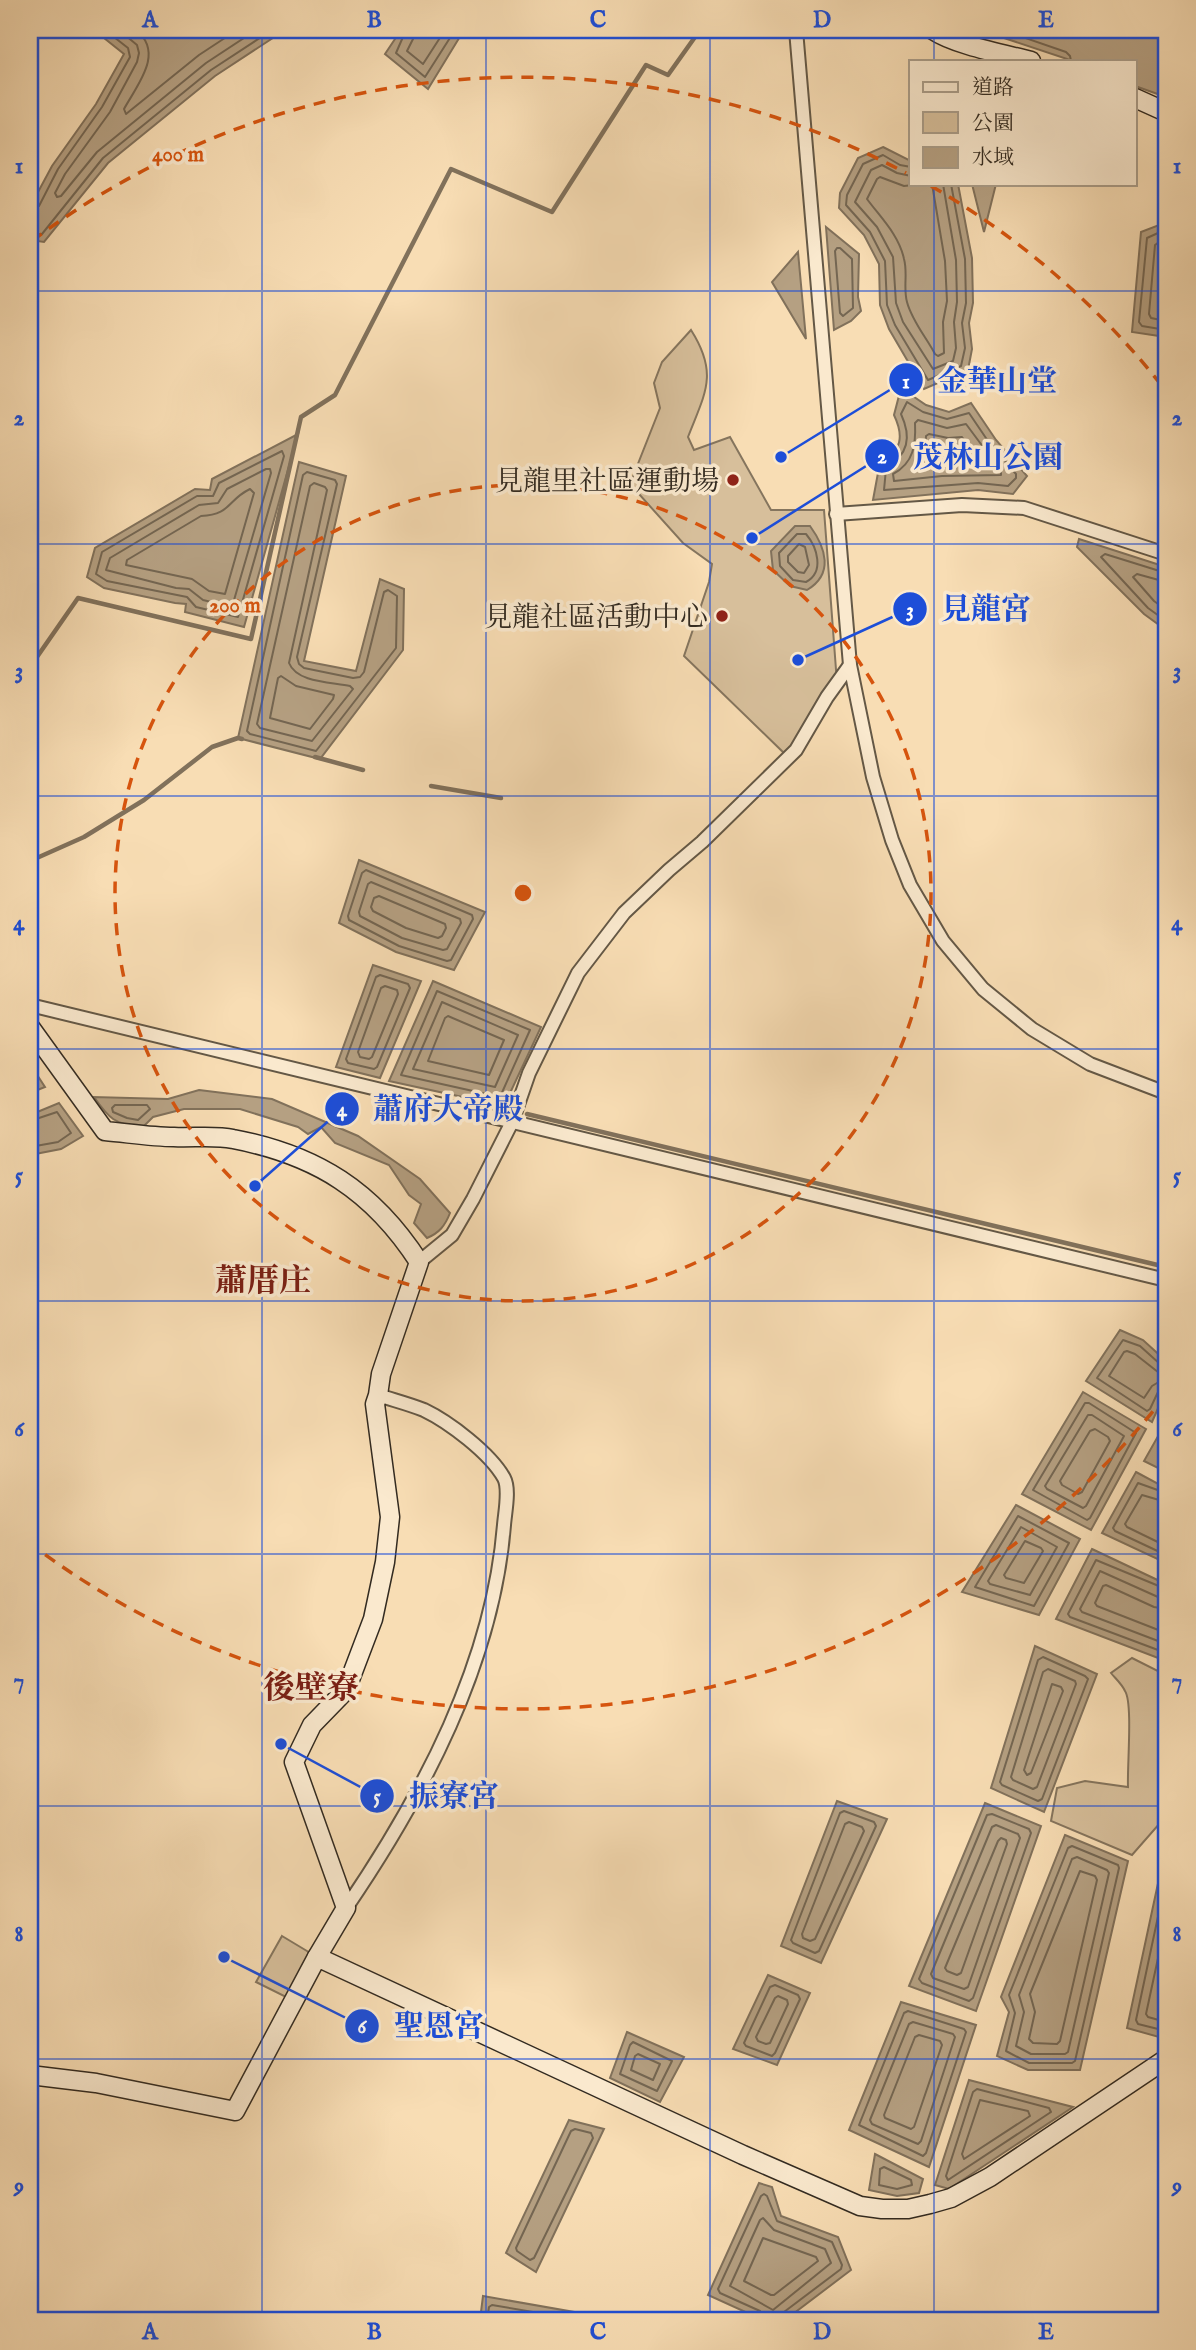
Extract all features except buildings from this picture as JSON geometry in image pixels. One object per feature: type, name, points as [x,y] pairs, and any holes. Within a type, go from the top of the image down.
[{"type":"street","points":[[796,30],[850,665],[873,777],[891,840],[910,886],[943,941],[983,989],[1032,1029],[1090,1064],[1166,1093]]},
{"type":"street","points":[[933,30],[950,38],[1027,60]]},
{"type":"street","points":[[1136,98],[1166,112]]},
{"type":"street","points":[[836,514],[961,505],[1024,508],[1166,554]]},
{"type":"street","points":[[346,1908],[294,1762],[312,1725],[346,1690],[373,1619],[385,1562],[390,1517],[374,1404],[381,1374],[419,1262],[452,1235],[473,1199],[512,1122],[529,1073],[578,973],[624,913],[702,842],[796,750],[827,697],[850,665]]},
{"type":"street","points":[[30,1005],[1166,1280]]},
{"type":"street","points":[[30,1027],[105,1131],[170,1137],[231,1138],[287,1153],[331,1172],[366,1199],[401,1234],[419,1262]]},
{"type":"street","points":[[30,2075],[96,2083],[235,2111],[317,1957],[346,1908],[387,1849],[441,1749],[468,1679],[498,1580],[506,1480],[486,1457],[454,1429],[423,1410],[378,1395]]},
{"type":"street","points":[[317,1957],[743,2155],[860,2206],[882,2209],[908,2209],[951,2198],[1033,2150],[1166,2059]]},
{"type":"green space","points":[[691,330],[700,345],[707,372],[704,395],[688,437],[694,450],[730,437],[771,510],[824,510],[837,683],[797,741],[784,753],[684,656],[709,582],[712,564],[683,543],[630,484],[660,408],[654,383],[662,362]]},
{"type":"green space","points":[[1132,1658],[1166,1675],[1166,1823],[1160,1823],[1132,1855],[1051,1821],[1057,1788],[1085,1781],[1128,1787],[1127,1698],[1122,1686],[1111,1673]]},
{"type":"green space","points":[[282,1936],[317,1957],[294,2001],[256,1982]]},
{"type":"water","points":[[94,30],[285,30],[215,76],[108,163],[44,242],[30,240],[30,207],[52,166],[96,104],[124,54]]},
{"type":"water","points":[[401,30],[464,30],[428,89],[385,54]]},
{"type":"water","points":[[970,30],[1166,30],[1166,97],[1136,86],[1136,60],[1070,60],[995,35]]},
{"type":"water","points":[[883,147],[909,160],[909,186],[958,186],[972,258],[973,303],[969,323],[972,349],[968,370],[924,389],[889,329],[880,305],[879,264],[864,235],[839,208],[840,193],[858,158]]},
{"type":"water","points":[[972,186],[996,186],[984,232]]},
{"type":"water","points":[[1159,225],[1166,228],[1166,337],[1132,332],[1141,232]]},
{"type":"water","points":[[826,227],[859,254],[858,297],[861,311],[851,321],[834,330]]},
{"type":"water","points":[[798,252],[806,339],[772,282]]},
{"type":"water","points":[[901,388],[926,405],[949,412],[971,403],[996,440],[1027,476],[1013,494],[978,490],[873,500],[880,462],[893,453],[899,443],[899,430],[894,415]]},
{"type":"water","points":[[298,434],[244,627],[185,612],[186,604],[104,588],[87,577],[95,548],[195,489],[210,490],[212,479]]},
{"type":"water","points":[[299,462],[346,476],[304,661],[356,671],[380,579],[404,589],[403,650],[320,759],[238,738]]},
{"type":"water","points":[[795,526],[810,526],[820,543],[825,560],[821,576],[816,584],[807,590],[790,586],[773,570],[771,551]]},
{"type":"water","points":[[1079,539],[1166,567],[1166,630],[1144,614],[1077,547]]},
{"type":"water","points":[[359,860],[485,912],[454,970],[396,952],[339,923]]},
{"type":"water","points":[[373,965],[421,981],[380,1078],[336,1067]]},
{"type":"water","points":[[433,981],[541,1027],[504,1106],[389,1081]]},
{"type":"water","points":[[30,1064],[45,1087],[30,1093]]},
{"type":"water","points":[[199,1090],[272,1099],[358,1136],[420,1179],[450,1213],[446,1222],[427,1238],[414,1223],[421,1204],[409,1195],[389,1165],[335,1143],[321,1127],[308,1134],[298,1127],[240,1109],[184,1109],[153,1117],[142,1128],[113,1119],[94,1097],[168,1099]]},
{"type":"water","points":[[59,1103],[83,1136],[61,1149],[30,1155],[30,1115]]},
{"type":"water","points":[[1120,1330],[1143,1340],[1166,1361],[1166,1390],[1152,1422],[1086,1381]]},
{"type":"water","points":[[1083,1392],[1146,1429],[1091,1530],[1022,1494]]},
{"type":"water","points":[[1166,1422],[1166,1472],[1144,1461]]},
{"type":"water","points":[[1136,1472],[1166,1488],[1166,1563],[1102,1533]]},
{"type":"water","points":[[1016,1505],[1080,1539],[1039,1615],[962,1592]]},
{"type":"water","points":[[1092,1549],[1166,1584],[1166,1661],[1056,1619]]},
{"type":"water","points":[[1035,1646],[1097,1674],[1044,1812],[991,1788]]},
{"type":"water","points":[[837,1801],[887,1819],[821,1963],[781,1946]]},
{"type":"water","points":[[985,1803],[1041,1826],[976,2011],[909,1986]]},
{"type":"water","points":[[1065,1835],[1128,1861],[1080,2070],[1028,2070],[997,2056],[1009,2012],[1001,1997]]},
{"type":"water","points":[[1166,1846],[1166,2039],[1127,2028]]},
{"type":"water","points":[[768,1975],[810,1993],[777,2065],[733,2049]]},
{"type":"water","points":[[901,2002],[976,2025],[929,2167],[849,2130]]},
{"type":"water","points":[[627,2032],[684,2057],[660,2102],[610,2078]]},
{"type":"water","points":[[969,2080],[1073,2107],[949,2189],[935,2185]]},
{"type":"water","points":[[569,2120],[604,2129],[536,2272],[506,2253]]},
{"type":"water","points":[[875,2154],[923,2179],[919,2193],[897,2196],[869,2190]]},
{"type":"water","points":[[759,2183],[772,2187],[781,2216],[838,2237],[851,2270],[785,2320],[763,2320],[708,2295]]},
{"type":"water","points":[[483,2296],[620,2320],[480,2320]]},
{"type":"waterway","points":[[30,667],[78,598],[251,639],[301,417],[335,395],[451,169],[552,212],[646,65],[668,75],[700,30]]},
{"type":"waterway","points":[[30,861],[84,837],[144,800],[212,747],[242,739]]},
{"type":"waterway","points":[[315,757],[363,770]]},
{"type":"waterway","points":[[431,786],[501,798]]},
{"type":"waterway","points":[[527,1114],[1166,1267]]},
{"type":"place","name":"金華山堂","points":[[781,457]]},
{"type":"place","name":"見龍里社區運動場","points":[[733,480]]},
{"type":"place","name":"茂林山公園","points":[[752,538]]},
{"type":"place","name":"見龍社區活動中心","points":[[722,616]]},
{"type":"place","name":"見龍宮","points":[[798,660]]},
{"type":"place","name":"蕭府大帝殿","points":[[255,1186]]},
{"type":"place","name":"振寮宮","points":[[281,1744]]},
{"type":"place","name":"聖恩宮","points":[[224,1957]]},
{"type":"district","name":"蕭厝庄","points":[[263,1280]]},
{"type":"district","name":"後壁寮","points":[[311,1687]]}]
